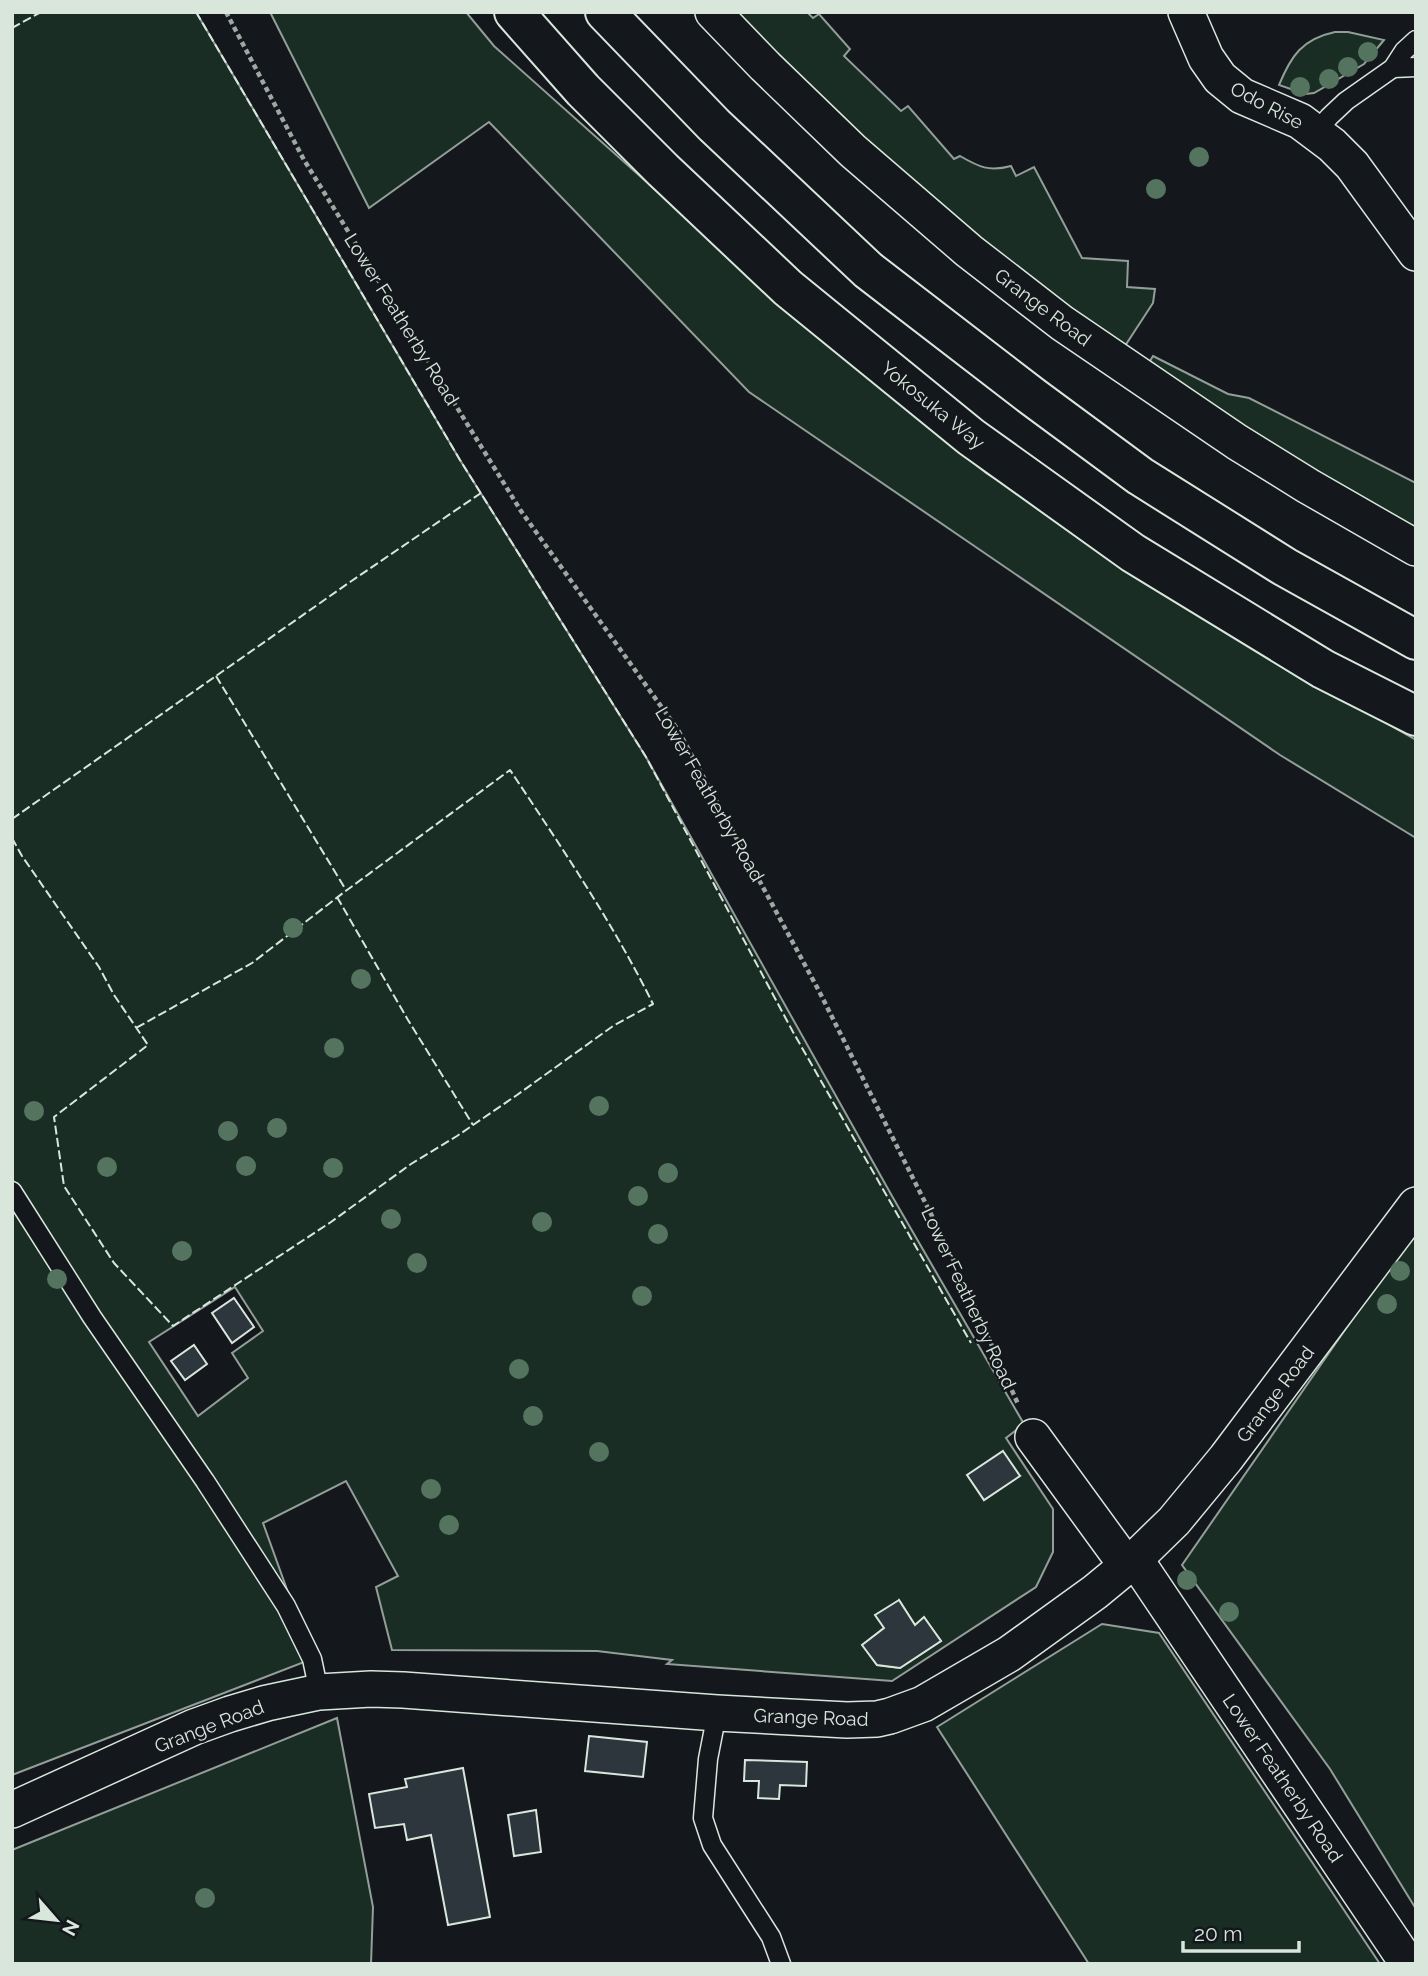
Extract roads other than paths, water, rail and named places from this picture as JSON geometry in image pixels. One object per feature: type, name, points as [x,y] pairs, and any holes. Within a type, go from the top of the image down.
[{"type":"main road","name":"Yokosuka Way","points":[[514,12],[567,74],[663,170],[788,288],[971,437],[1133,553],[1323,669],[1416,716]]},
{"type":"main road","points":[[605,12],[714,125],[879,279],[1140,476],[1285,568],[1416,640]]},
{"type":"street","name":"Grange Road","points":[[713,12],[853,151],[969,251],[1062,324],[1237,442],[1416,548]]},
{"type":"street","name":"Odo Rise","points":[[1186,12],[1216,74],[1230,88],[1251,102],[1300,121],[1332,145],[1352,165],[1416,253]]},
{"type":"street","name":"Grange Road","points":[[12,1810],[194,1727],[267,1703],[319,1692],[403,1690],[847,1720],[877,1719],[909,1710],[942,1695],[1009,1654],[1095,1592],[1174,1521],[1226,1458],[1416,1205]]},
{"type":"street","name":"Lower Featherby Road","points":[[1033,1437],[1131,1562],[1408,1964]]},
{"type":"lane","points":[[1316,133],[1346,101],[1393,68],[1404,51],[1416,40]]},
{"type":"lane","points":[[1393,68],[1416,67]]},
{"type":"lane","points":[[12,1191],[92,1317],[205,1481],[286,1606],[312,1658],[319,1692]]},
{"type":"lane","points":[[717,1713],[708,1759],[703,1818],[712,1845],[771,1937],[781,1964]]}]
